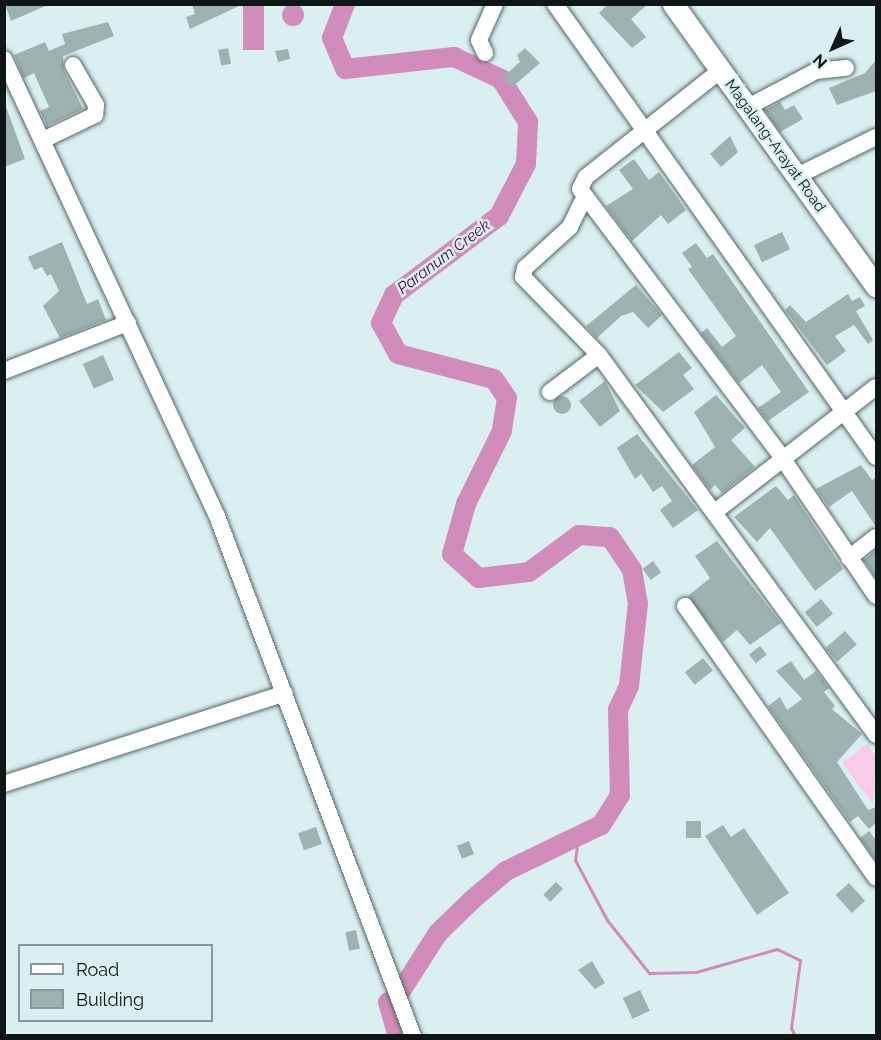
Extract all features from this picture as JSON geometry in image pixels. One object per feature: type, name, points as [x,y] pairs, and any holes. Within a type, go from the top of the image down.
[{"type":"main road","name":"Magalang-Arayat Road","points":[[676,6],[876,287]]},
{"type":"street","points":[[485,52],[479,39],[495,4]]},
{"type":"street","points":[[555,4],[642,131],[876,457]]},
{"type":"street","points":[[4,59],[217,516],[413,1035]]},
{"type":"street","points":[[42,140],[95,115],[96,105],[73,65]]},
{"type":"street","points":[[748,107],[816,71],[846,68]]},
{"type":"street","points":[[721,70],[642,131],[581,183],[584,198],[781,456],[876,596]]},
{"type":"street","points":[[796,176],[876,137]]},
{"type":"street","points":[[584,198],[570,227],[522,272],[599,355],[716,511],[875,731]]},
{"type":"street","points":[[4,371],[128,323]]},
{"type":"street","points":[[550,392],[599,355]]},
{"type":"street","points":[[716,511],[781,456],[845,412],[876,387]]},
{"type":"street","points":[[849,558],[876,537]]},
{"type":"street","points":[[685,606],[876,878]]},
{"type":"street","points":[[4,784],[285,693]]},
{"type":"shaded area","points":[[289,4],[297,4],[304,11],[304,19],[297,26],[289,26],[282,19],[282,11]]},
{"type":"shaded area","points":[[243,5],[264,5],[264,50],[243,50]]},
{"type":"shaded area","points":[[867,744],[876,757],[873,804],[842,763]]},
{"type":"building","points":[[5,4],[50,4],[11,21]]},
{"type":"building","points":[[192,4],[238,4],[239,6],[190,29],[186,17],[195,14]]},
{"type":"building","points":[[608,4],[648,4],[631,19],[646,37],[632,48],[599,13]]},
{"type":"building","points":[[108,22],[114,36],[63,56],[64,70],[83,109],[47,126],[40,111],[49,107],[34,73],[24,78],[14,55],[45,42],[49,51],[65,44],[62,34]]},
{"type":"building","points":[[228,48],[231,64],[221,66],[218,50]]},
{"type":"building","points":[[525,48],[540,63],[512,87],[503,77],[520,62],[517,55]]},
{"type":"building","points":[[288,49],[290,59],[278,62],[275,51]]},
{"type":"building","points":[[876,60],[876,91],[837,105],[829,88],[865,73]]},
{"type":"building","points":[[4,101],[25,159],[4,167]]},
{"type":"building","points":[[780,102],[785,110],[794,105],[803,119],[780,132],[765,110]]},
{"type":"building","points":[[730,136],[738,152],[721,167],[710,154]]},
{"type":"building","points":[[634,159],[649,180],[659,172],[686,210],[668,224],[661,215],[632,241],[606,206],[633,189],[619,170]]},
{"type":"building","points":[[782,232],[790,249],[762,262],[754,245]]},
{"type":"building","points":[[62,242],[87,304],[98,299],[106,320],[60,338],[43,306],[59,291],[51,274],[47,276],[42,267],[34,270],[28,257]]},
{"type":"building","points":[[696,243],[707,258],[713,254],[809,392],[768,421],[758,408],[781,392],[762,365],[739,383],[701,333],[707,328],[722,347],[736,336],[688,269],[692,267],[682,253]]},
{"type":"building","points":[[636,285],[662,315],[648,328],[633,312],[621,316],[597,338],[586,326]]},
{"type":"building","points":[[848,294],[852,301],[860,297],[865,306],[856,311],[873,340],[868,344],[854,325],[835,336],[846,351],[827,365],[785,310],[790,305],[806,322]]},
{"type":"building","points":[[679,352],[692,368],[683,375],[694,389],[663,412],[635,385]]},
{"type":"building","points":[[103,355],[114,380],[94,389],[83,364]]},
{"type":"building","points":[[605,381],[620,411],[600,427],[579,401]]},
{"type":"building","points":[[716,395],[745,428],[731,440],[755,467],[722,493],[715,485],[710,490],[692,465],[715,447],[694,412]]},
{"type":"building","points":[[562,396],[568,399],[571,405],[568,411],[562,414],[556,411],[553,405],[556,399]]},
{"type":"building","points":[[637,434],[698,510],[673,528],[660,510],[672,501],[662,486],[653,492],[641,474],[635,479],[617,448]]},
{"type":"building","points":[[861,465],[872,480],[876,477],[876,527],[852,491],[829,507],[816,489]]},
{"type":"building","points":[[776,486],[788,500],[794,495],[843,569],[815,591],[770,528],[757,542],[734,517]]},
{"type":"building","points":[[717,541],[781,623],[750,645],[737,630],[723,642],[688,596],[710,578],[695,556]]},
{"type":"building","points":[[876,550],[876,578],[864,560]]},
{"type":"building","points":[[653,561],[661,572],[651,580],[642,569]]},
{"type":"building","points":[[821,599],[833,614],[817,627],[805,612]]},
{"type":"building","points":[[845,631],[857,645],[837,662],[825,648]]},
{"type":"building","points":[[760,646],[767,655],[756,663],[749,655]]},
{"type":"building","points":[[703,658],[713,671],[695,685],[685,672]]},
{"type":"building","points":[[791,661],[804,680],[816,671],[829,688],[824,692],[835,706],[832,709],[862,734],[837,762],[868,810],[876,807],[876,823],[869,829],[858,816],[850,822],[768,706],[780,697],[787,710],[802,699],[776,671]]},
{"type":"building","points":[[686,821],[701,821],[701,838],[686,838]]},
{"type":"building","points":[[723,825],[731,837],[744,828],[789,893],[757,915],[705,836]]},
{"type":"building","points":[[316,827],[322,844],[304,850],[298,833]]},
{"type":"building","points":[[869,831],[876,840],[876,860],[860,838]]},
{"type":"building","points":[[469,841],[474,854],[462,859],[457,846]]},
{"type":"building","points":[[556,882],[563,889],[550,902],[543,895]]},
{"type":"building","points":[[849,883],[865,901],[852,913],[836,895]]},
{"type":"building","points":[[356,930],[360,949],[349,951],[345,932]]},
{"type":"building","points":[[592,961],[605,983],[595,989],[578,970]]},
{"type":"building","points":[[640,990],[650,1011],[633,1019],[623,998]]},
{"type":"waterway","name":"Paranum Creek","points":[[345,4],[332,38],[345,69],[454,57],[501,79],[528,122],[526,164],[499,216],[394,295],[381,323],[398,354],[494,379],[507,398],[502,431],[466,504],[452,554],[479,578],[529,572],[579,535],[610,537],[632,570],[638,603],[629,686],[618,710],[620,795],[601,825],[506,871],[472,900],[438,933],[399,994]]},
{"type":"waterway","points":[[578,837],[575,860],[607,920],[649,973],[696,972],[777,949],[800,960],[791,1028],[795,1036]]},
{"type":"waterway","name":"Paranum Creek","points":[[388,1002],[398,1036]]}]
